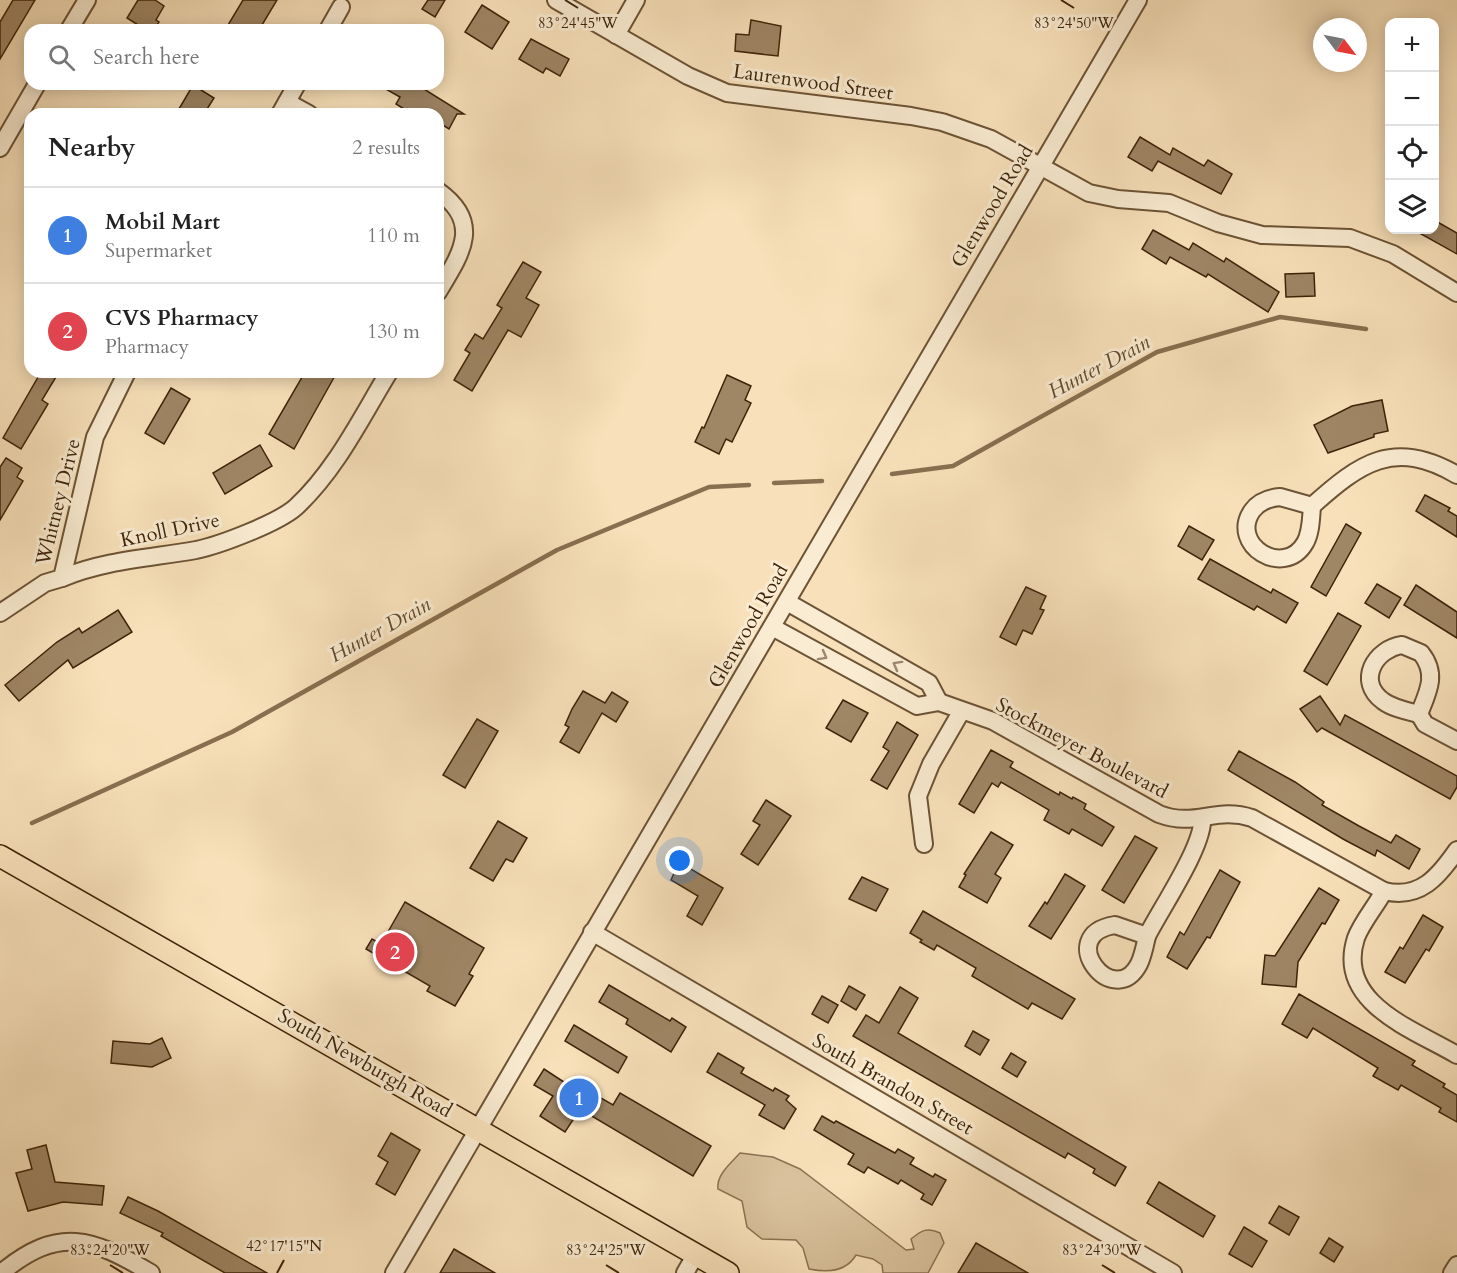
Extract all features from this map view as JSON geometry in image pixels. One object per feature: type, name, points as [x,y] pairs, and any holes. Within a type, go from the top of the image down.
[{"type":"main road","name":"South Newburgh Road","points":[[0,856],[477,1127],[728,1273]]},
{"type":"street","points":[[73,24],[87,0]]},
{"type":"street","name":"Laurenwood Street","points":[[556,0],[688,76],[727,93],[942,122],[991,139],[1089,193],[1118,199],[1169,203],[1236,229],[1287,238],[1350,238],[1392,254],[1457,293]]},
{"type":"street","points":[[616,35],[636,0]]},
{"type":"street","name":"Glenwood Road","points":[[394,1273],[477,1127],[1138,0]]},
{"type":"street","points":[[331,24],[341,7]]},
{"type":"street","points":[[0,148],[34,90]]},
{"type":"street","points":[[284,108],[294,90]]},
{"type":"street","points":[[444,195],[463,218],[466,233],[454,264],[444,282]]},
{"type":"street","name":"Whitney Drive","points":[[0,613],[45,584],[62,578],[95,437],[124,378]]},
{"type":"street","name":"Knoll Drive","points":[[62,578],[82,570],[139,557],[198,549],[250,532],[295,508],[334,464],[385,378]]},
{"type":"street","points":[[1312,506],[1348,474],[1382,459],[1407,457],[1423,460],[1457,475]]},
{"type":"street","points":[[787,602],[929,683],[939,702]]},
{"type":"street","name":"Stockmeyer Boulevard","points":[[772,627],[918,706],[939,702],[993,721],[1159,814],[1182,821],[1229,812],[1252,818],[1384,891]]},
{"type":"street","points":[[859,676],[872,652]]},
{"type":"street","points":[[924,844],[918,796],[931,764],[961,711]]},
{"type":"street","points":[[1419,714],[1425,724],[1457,741]]},
{"type":"street","points":[[1147,936],[1180,876],[1203,827],[1202,818]]},
{"type":"street","points":[[1457,850],[1438,877],[1417,889],[1397,894],[1384,891],[1357,937],[1353,957],[1355,979],[1374,1006],[1457,1055]]},
{"type":"street","name":"South Brandon Street","points":[[592,932],[1173,1273]]},
{"type":"street","points":[[1,1273],[30,1251],[72,1241],[104,1247],[151,1273]]},
{"type":"street","points":[[685,1273],[696,1254]]},
{"type":"street","points":[[1452,1273],[1457,1265]]},
{"type":"shaded area","points":[[740,1153],[773,1157],[800,1169],[906,1250],[914,1249],[911,1239],[922,1232],[932,1230],[940,1233],[944,1243],[928,1273],[883,1273],[882,1265],[873,1259],[856,1255],[847,1265],[836,1270],[809,1269],[803,1248],[796,1240],[762,1239],[747,1227],[742,1201],[718,1189],[722,1174]]},
{"type":"building","points":[[13,0],[35,0],[0,59],[0,22]]},
{"type":"building","points":[[138,0],[155,0],[164,6],[156,20],[159,22],[158,24],[136,24],[127,18]]},
{"type":"building","points":[[243,0],[277,0],[263,24],[229,24]]},
{"type":"building","points":[[428,0],[445,0],[435,17],[422,9]]},
{"type":"building","points":[[482,5],[509,22],[492,49],[465,32]]},
{"type":"building","points":[[751,20],[781,26],[778,56],[735,51],[736,34],[749,35]]},
{"type":"building","points":[[531,39],[569,59],[560,76],[546,68],[543,73],[519,59]]},
{"type":"building","points":[[190,90],[201,90],[214,98],[208,108],[180,108]]},
{"type":"building","points":[[388,90],[426,90],[464,114],[457,114],[449,129],[444,126],[444,108],[402,108],[396,104],[400,97]]},
{"type":"building","points":[[1140,137],[1170,155],[1173,148],[1204,166],[1208,160],[1232,174],[1221,194],[1158,161],[1152,171],[1128,157]]},
{"type":"building","points":[[1439,223],[1457,233],[1457,254],[1421,234],[1439,234]]},
{"type":"building","points":[[1153,230],[1189,250],[1193,243],[1224,262],[1226,258],[1279,292],[1268,312],[1208,274],[1206,277],[1170,257],[1166,264],[1142,249]]},
{"type":"building","points":[[523,262],[541,272],[526,298],[539,305],[521,337],[508,330],[472,391],[454,380],[470,353],[465,350],[475,334],[483,339],[502,308],[497,305]]},
{"type":"building","points":[[1314,273],[1315,296],[1286,297],[1285,274]]},
{"type":"building","points":[[727,375],[751,386],[745,400],[751,403],[732,442],[726,439],[719,454],[695,442],[702,427],[704,428]]},
{"type":"building","points":[[38,378],[55,378],[42,400],[48,404],[21,449],[3,438]]},
{"type":"building","points":[[302,378],[334,378],[294,449],[269,434]]},
{"type":"building","points":[[171,388],[190,399],[164,444],[145,433]]},
{"type":"building","points":[[1382,400],[1388,431],[1374,434],[1374,437],[1328,453],[1314,425],[1352,406]]},
{"type":"building","points":[[260,445],[272,466],[225,494],[213,473]]},
{"type":"building","points":[[6,458],[22,468],[17,477],[23,481],[0,520],[0,467]]},
{"type":"building","points":[[1425,495],[1450,508],[1448,511],[1457,516],[1457,537],[1416,511]]},
{"type":"building","points":[[1346,524],[1361,533],[1326,596],[1311,587]]},
{"type":"building","points":[[1189,526],[1214,540],[1202,560],[1178,546]]},
{"type":"building","points":[[1210,559],[1271,593],[1273,589],[1298,603],[1286,623],[1257,606],[1254,610],[1198,579]]},
{"type":"building","points":[[1377,584],[1401,598],[1389,618],[1365,603]]},
{"type":"building","points":[[1416,585],[1457,612],[1457,638],[1404,605]]},
{"type":"building","points":[[1026,587],[1046,596],[1040,609],[1044,610],[1032,634],[1023,630],[1016,645],[1000,637]]},
{"type":"building","points":[[118,610],[132,632],[73,668],[68,660],[19,701],[5,685],[57,642],[79,628],[82,633]]},
{"type":"building","points":[[1338,613],[1361,626],[1327,685],[1304,671]]},
{"type":"building","points":[[583,691],[605,703],[612,692],[628,702],[616,722],[602,713],[579,753],[560,742],[569,727],[565,725],[572,709]]},
{"type":"building","points":[[1320,696],[1340,725],[1345,715],[1457,776],[1457,787],[1450,799],[1322,728],[1317,732],[1300,709]]},
{"type":"building","points":[[843,700],[868,713],[851,742],[826,728]]},
{"type":"building","points":[[477,719],[498,731],[465,788],[443,775]]},
{"type":"building","points":[[897,722],[918,735],[887,789],[871,780],[889,751],[883,747]]},
{"type":"building","points":[[991,750],[1013,762],[1010,767],[1059,795],[1060,792],[1086,804],[1084,809],[1114,827],[1102,846],[1072,829],[1069,834],[1044,820],[1049,810],[1001,782],[998,787],[992,783],[974,813],[959,804]]},
{"type":"building","points":[[1239,751],[1295,782],[1324,802],[1322,805],[1359,826],[1391,843],[1396,835],[1420,849],[1409,869],[1377,850],[1375,856],[1343,839],[1228,770]]},
{"type":"building","points":[[766,800],[791,816],[758,865],[741,854],[760,825],[753,821]]},
{"type":"building","points":[[498,821],[527,838],[513,862],[506,859],[493,881],[470,868]]},
{"type":"building","points":[[991,832],[1013,845],[995,874],[1001,878],[987,903],[959,887],[966,875],[964,874]]},
{"type":"building","points":[[1135,836],[1157,848],[1124,903],[1102,890]]},
{"type":"building","points":[[679,862],[723,888],[702,925],[687,916],[698,896],[671,880]]},
{"type":"building","points":[[1220,870],[1240,882],[1210,938],[1207,937],[1187,969],[1167,957],[1180,932],[1184,935]]},
{"type":"building","points":[[1065,874],[1085,886],[1051,939],[1029,926],[1045,902],[1047,904]]},
{"type":"building","points":[[862,877],[888,889],[876,911],[849,899]]},
{"type":"building","points":[[1319,888],[1339,900],[1298,962],[1296,987],[1262,984],[1265,955],[1275,956]]},
{"type":"building","points":[[405,902],[484,948],[469,974],[473,976],[455,1006],[427,991],[430,986],[366,949],[372,939],[381,944]]},
{"type":"building","points":[[923,911],[1075,999],[1062,1019],[1032,1003],[1028,1009],[972,976],[976,968],[937,945],[934,950],[920,942],[922,940],[910,933]]},
{"type":"building","points":[[1423,915],[1443,927],[1429,951],[1426,949],[1405,983],[1385,972],[1400,947],[1403,949]]},
{"type":"building","points":[[609,985],[670,1021],[672,1018],[686,1027],[671,1052],[626,1024],[628,1019],[599,1002]]},
{"type":"building","points":[[849,986],[865,995],[856,1010],[841,1001]]},
{"type":"building","points":[[900,987],[918,998],[898,1033],[1126,1167],[1115,1186],[1093,1173],[1095,1169],[1068,1153],[1065,1158],[853,1036],[866,1015],[879,1023]]},
{"type":"building","points":[[1299,994],[1415,1061],[1412,1065],[1445,1084],[1443,1087],[1457,1095],[1457,1122],[1439,1112],[1441,1108],[1401,1085],[1398,1090],[1373,1076],[1378,1068],[1313,1028],[1307,1038],[1282,1024]]},
{"type":"building","points":[[822,996],[838,1005],[828,1023],[812,1014]]},
{"type":"building","points":[[574,1025],[627,1057],[618,1073],[565,1041]]},
{"type":"building","points":[[973,1031],[989,1040],[980,1055],[965,1046]]},
{"type":"building","points":[[162,1038],[171,1058],[152,1067],[111,1063],[113,1041],[150,1044]]},
{"type":"building","points":[[718,1053],[744,1068],[741,1073],[773,1091],[775,1088],[789,1096],[786,1100],[796,1109],[784,1129],[759,1115],[765,1105],[707,1072]]},
{"type":"building","points":[[1011,1053],[1026,1062],[1017,1077],[1002,1068]]},
{"type":"building","points":[[544,1069],[573,1088],[575,1083],[613,1105],[620,1093],[711,1146],[693,1176],[580,1109],[565,1132],[540,1116],[553,1096],[534,1085]]},
{"type":"building","points":[[822,1116],[834,1123],[836,1121],[895,1153],[898,1149],[914,1158],[910,1164],[933,1177],[935,1174],[946,1180],[932,1205],[921,1199],[924,1194],[901,1180],[898,1184],[868,1167],[864,1173],[848,1164],[854,1154],[814,1130]]},
{"type":"building","points":[[391,1133],[420,1150],[395,1195],[376,1184],[388,1162],[378,1156]]},
{"type":"building","points":[[46,1145],[55,1182],[104,1186],[102,1205],[63,1202],[28,1211],[16,1173],[32,1169],[27,1150]]},
{"type":"building","points":[[1159,1182],[1215,1216],[1203,1237],[1147,1203]]},
{"type":"building","points":[[128,1197],[158,1211],[267,1273],[225,1273],[161,1236],[163,1233],[120,1213]]},
{"type":"building","points":[[1279,1206],[1299,1217],[1289,1235],[1269,1223]]},
{"type":"building","points":[[1244,1227],[1267,1241],[1252,1267],[1229,1254]]},
{"type":"building","points":[[1329,1238],[1343,1247],[1334,1262],[1320,1253]]},
{"type":"building","points":[[976,1243],[1028,1273],[958,1273]]},
{"type":"building","points":[[454,1249],[495,1273],[440,1273]]},
{"type":"waterway","name":"Hunter Drain","points":[[892,474],[953,466],[1157,352],[1280,317],[1366,329]]},
{"type":"waterway","name":"Hunter Drain","points":[[774,483],[822,481]]},
{"type":"waterway","name":"Hunter Drain","points":[[32,823],[232,732],[557,550],[709,487],[749,485]]},
{"type":"place","name":"CVS Pharmacy","points":[[395,952]]},
{"type":"place","name":"Mobil Mart","points":[[579,1098]]}]
